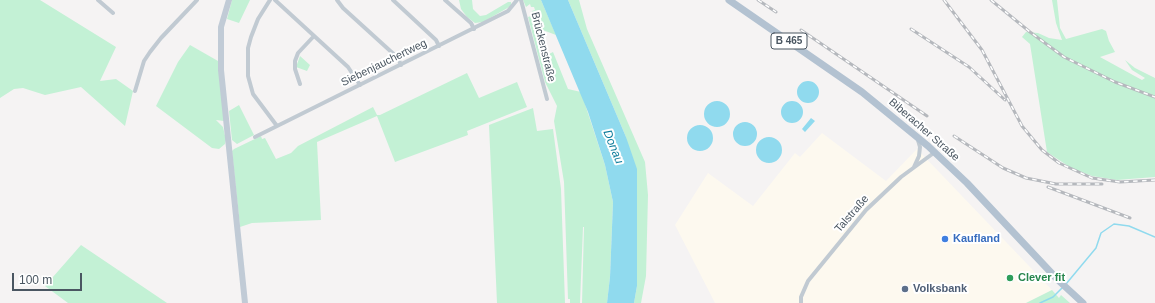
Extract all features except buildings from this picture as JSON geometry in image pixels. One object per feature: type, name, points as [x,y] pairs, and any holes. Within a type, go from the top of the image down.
[{"type":"main road","name":"Biberacher Straße","points":[[729,0],[862,92],[916,135],[935,152],[1062,284],[1083,303]]},
{"type":"street","points":[[98,0],[113,13]]},
{"type":"street","points":[[135,91],[144,61],[150,52],[196,0]]},
{"type":"street","points":[[229,0],[221,27],[221,70],[245,303]]},
{"type":"street","points":[[270,0],[258,19],[251,37],[248,48],[248,76],[253,94],[277,126]]},
{"type":"street","points":[[275,0],[348,67],[360,85]]},
{"type":"street","points":[[337,0],[343,8],[398,58],[401,65]]},
{"type":"street","points":[[393,0],[436,40],[439,46]]},
{"type":"street","points":[[445,0],[471,23],[474,29]]},
{"type":"street","name":"Siebenjauchertweg","points":[[256,137],[508,12],[517,0]]},
{"type":"street","name":"Brückenstraße","points":[[521,0],[524,6],[547,99]]},
{"type":"street","points":[[300,84],[295,70],[295,61],[298,53],[314,36]]},
{"type":"street","points":[[914,167],[920,156],[920,147],[916,135]]},
{"type":"street","name":"Talstraße","points":[[800,303],[808,281],[845,234],[886,190],[935,152]]},
{"type":"shaded area","points":[[822,133],[886,181],[917,149],[1052,290],[1026,303],[715,303],[675,225],[708,173],[753,206],[795,153],[800,157]]},
{"type":"green space","points":[[0,0],[40,0],[116,47],[100,81],[116,79],[133,91],[125,126],[81,87],[45,95],[23,88],[14,89],[0,98]]},
{"type":"green space","points":[[232,0],[250,0],[239,23],[227,19]]},
{"type":"green space","points":[[459,0],[472,0],[473,9],[480,16],[486,15],[508,2],[511,2],[511,6],[483,22],[475,23],[467,17],[461,9]]},
{"type":"green space","points":[[523,0],[541,0],[556,35],[540,29],[539,33],[547,55],[553,52],[568,89],[581,92],[605,165],[613,202],[610,277],[607,303],[582,303],[584,227],[580,303],[570,303],[570,299],[568,299],[564,182],[554,121],[557,106],[545,82],[528,17],[531,16],[532,11],[535,10],[530,4],[526,7]]},
{"type":"green space","points":[[568,0],[579,0],[587,29],[645,162],[648,195],[646,276],[641,303],[634,303],[637,286],[626,137]]},
{"type":"green space","points":[[1052,0],[1057,0],[1060,28],[1066,39],[1102,29],[1106,31],[1115,52],[1100,57],[1142,80],[1145,78],[1132,70],[1125,60],[1135,68],[1155,78],[1155,177],[1117,180],[1092,176],[1071,168],[1047,152],[1030,44],[1022,37],[1026,32],[1038,33],[1049,38],[1062,40],[1056,23]]},
{"type":"green space","points":[[190,45],[218,61],[224,121],[216,120],[223,127],[226,140],[225,144],[219,149],[212,148],[156,106],[178,62]]},
{"type":"green space","points":[[300,56],[310,65],[307,71],[296,67]]},
{"type":"green space","points":[[467,73],[479,98],[517,82],[527,107],[467,131],[468,135],[395,162],[377,116],[317,142],[321,220],[252,223],[240,227],[232,151],[234,149],[261,136],[262,139],[265,138],[276,159],[291,153],[298,146],[373,107],[377,115],[380,115]]},
{"type":"green space","points":[[239,105],[254,135],[237,144],[232,140],[229,111]]},
{"type":"green space","points":[[533,108],[537,131],[553,129],[561,189],[565,303],[497,303],[489,125]]},
{"type":"green space","points":[[81,245],[167,303],[68,303],[45,286]]},
{"type":"green space","points":[[1052,290],[1059,298],[1061,295],[1070,303],[1026,303]]},
{"type":"water","name":"Donau","points":[[541,0],[568,0],[626,137],[637,169],[637,286],[634,303],[607,303],[610,277],[613,202],[605,165],[588,112]]},
{"type":"water","points":[[808,81],[816,84],[819,92],[816,100],[808,103],[800,100],[797,92],[800,84]]},
{"type":"water","points":[[717,101],[726,105],[730,114],[726,123],[717,127],[708,123],[704,114],[708,105]]},
{"type":"water","points":[[792,101],[800,104],[803,112],[800,120],[792,123],[784,120],[781,112],[784,104]]},
{"type":"water","points":[[811,118],[815,121],[805,132],[802,129]]},
{"type":"water","points":[[745,122],[754,125],[757,134],[754,143],[745,146],[736,143],[733,134],[736,125]]},
{"type":"water","points":[[700,125],[709,129],[713,138],[709,147],[700,151],[691,147],[687,138],[691,129]]},
{"type":"water","points":[[769,137],[778,141],[782,150],[778,159],[769,163],[760,159],[756,150],[760,141]]},
{"type":"waterway","points":[[1066,284],[1096,248],[1101,233],[1114,224],[1129,226],[1155,237]]},
{"type":"waterway","points":[[1040,303],[1053,297],[1063,287]]},
{"type":"railway","points":[[758,0],[776,12]]},
{"type":"railway","points":[[944,0],[982,50],[1022,126],[1042,150],[1059,163],[1092,178],[1120,182],[1155,180]]},
{"type":"railway","points":[[991,0],[1030,32],[1064,57],[1115,82],[1155,97]]},
{"type":"railway","points":[[911,29],[969,67],[1005,100]]},
{"type":"railway","points":[[801,30],[927,116]]},
{"type":"railway","points":[[954,136],[1003,168],[1026,178],[1056,184],[1102,184]]},
{"type":"railway","points":[[1048,187],[1130,218]]},
{"type":"place","name":"Kaufland","points":[[945,239]]},
{"type":"place","name":"Clever fit","points":[[1010,278]]},
{"type":"place","name":"Volksbank","points":[[905,289]]}]
